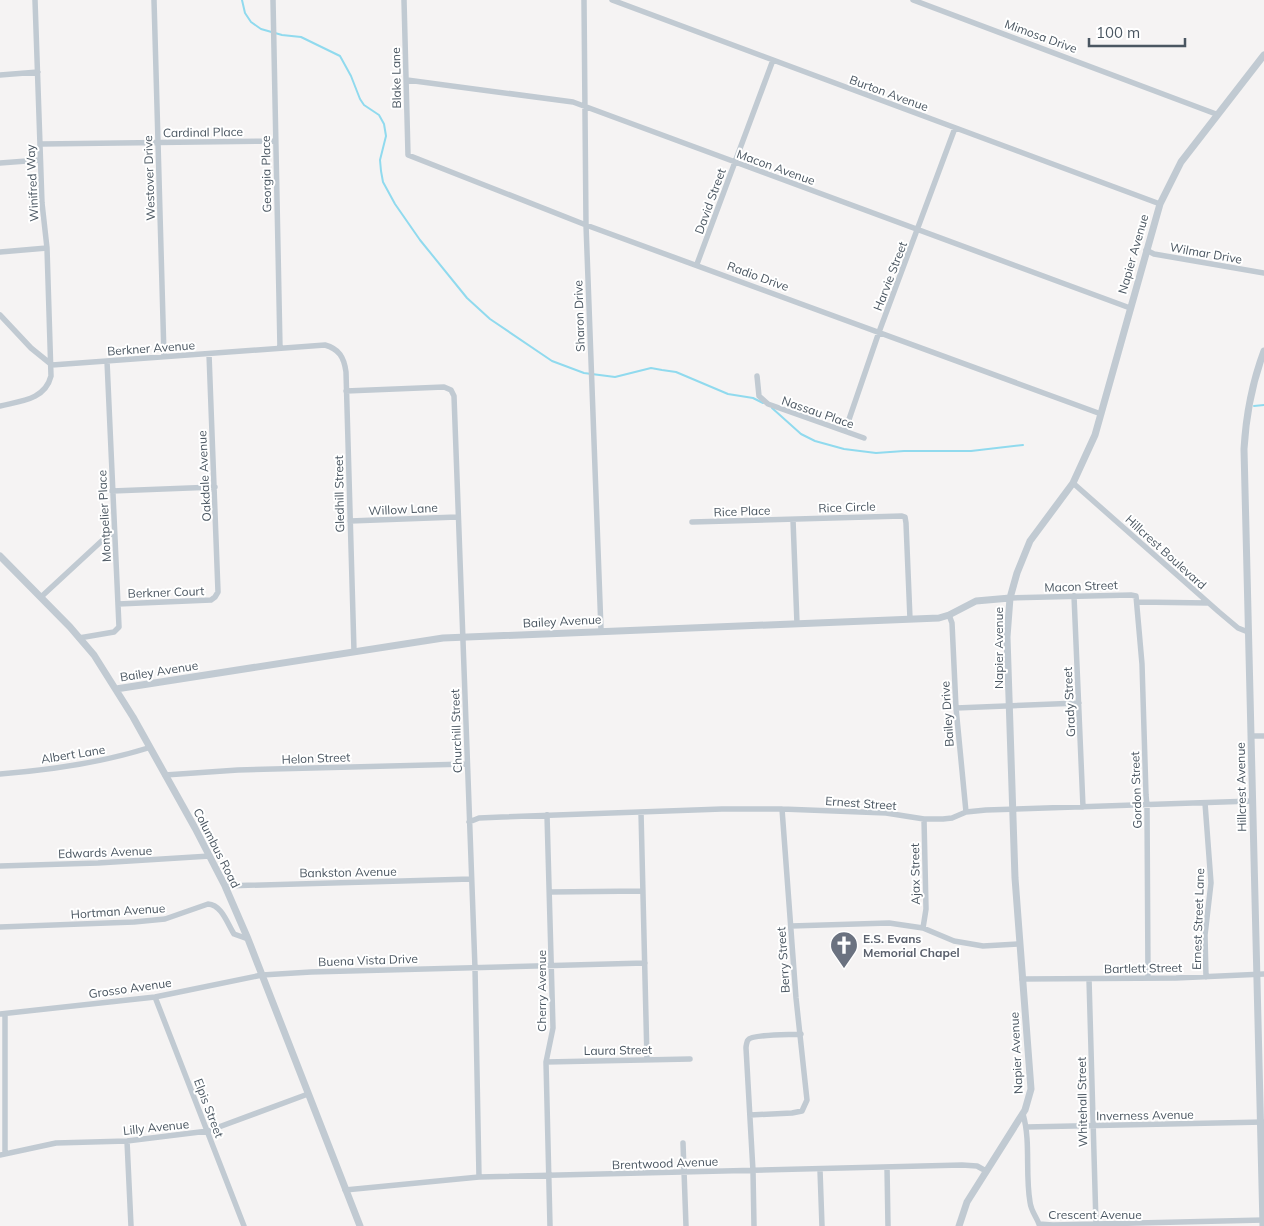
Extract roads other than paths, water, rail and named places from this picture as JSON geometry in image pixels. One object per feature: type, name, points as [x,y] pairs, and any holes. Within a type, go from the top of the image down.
[{"type":"street","name":"Winifred Way","points":[[36,0],[40,160],[47,248],[52,365]]},
{"type":"street","name":"Westover Drive","points":[[154,0],[164,356]]},
{"type":"street","name":"Georgia Place","points":[[273,0],[280,348]]},
{"type":"street","name":"Blake Lane","points":[[404,0],[408,155]]},
{"type":"street","name":"Sharon Drive","points":[[584,0],[586,225],[601,630]]},
{"type":"street","name":"Burton Avenue","points":[[612,0],[1160,204]]},
{"type":"street","name":"Mimosa Drive","points":[[913,0],[1216,114]]},
{"type":"street","name":"Napier Avenue","points":[[959,1226],[966,1202],[1023,1114],[1030,1096],[1031,1082],[1015,878],[1007,628],[1010,598],[1016,573],[1030,542],[1073,483],[1095,435],[1160,204],[1177,167],[1264,54]]},
{"type":"street","name":"David Street","points":[[697,264],[773,60]]},
{"type":"street","points":[[0,75],[38,72]]},
{"type":"street","name":"Macon Avenue","points":[[407,80],[573,102],[1130,308]]},
{"type":"street","name":"Harvie Street","points":[[845,431],[956,128]]},
{"type":"street","name":"Cardinal Place","points":[[40,144],[275,141]]},
{"type":"street","name":"Radio Drive","points":[[408,155],[586,225],[697,264],[1101,414]]},
{"type":"street","points":[[0,163],[40,160]]},
{"type":"street","points":[[0,252],[47,248]]},
{"type":"street","name":"Wilmar Drive","points":[[1146,250],[1154,254],[1264,273]]},
{"type":"street","points":[[0,315],[31,348],[52,365],[50,381],[40,394],[30,399],[0,406]]},
{"type":"street","name":"Berkner Avenue","points":[[52,365],[327,346]]},
{"type":"street","name":"Gledhill Street","points":[[327,346],[334,348],[343,357],[346,372],[354,651]]},
{"type":"street","name":"Hillcrest Avenue","points":[[1263,1222],[1261,974],[1252,801],[1245,431],[1251,393],[1264,351]]},
{"type":"street","name":"Oakdale Avenue","points":[[209,354],[219,589],[215,598]]},
{"type":"street","name":"Montpelier Place","points":[[79,638],[116,631],[119,624],[107,361]]},
{"type":"street","name":"Nassau Place","points":[[756,376],[758,396],[768,404],[864,438]]},
{"type":"street","name":"Churchill Street","points":[[346,392],[444,387],[451,390],[454,396],[475,968],[479,1178]]},
{"type":"street","name":"Hillcrest Boulevard","points":[[1073,483],[1238,628],[1248,632]]},
{"type":"street","points":[[112,491],[215,487]]},
{"type":"street","name":"Rice Circle","points":[[793,520],[891,516],[904,518],[910,619]]},
{"type":"street","name":"Willow Lane","points":[[350,522],[457,517]]},
{"type":"street","points":[[793,520],[798,624]]},
{"type":"street","name":"Rice Place","points":[[692,522],[793,520]]},
{"type":"street","points":[[41,597],[107,536],[114,533]]},
{"type":"street","name":"Columbus Road","points":[[0,556],[4,566],[41,597],[94,655],[116,689],[210,856],[226,886],[248,939],[360,1226]]},
{"type":"street","name":"Macon Street","points":[[1010,598],[1131,595],[1136,596],[1138,602],[1209,603]]},
{"type":"street","name":"Grady Street","points":[[1074,596],[1083,808]]},
{"type":"street","name":"Berkner Court","points":[[118,604],[197,601],[215,598]]},
{"type":"street","name":"Bailey Avenue","points":[[116,689],[443,638],[601,630],[939,618],[976,601],[1010,598]]},
{"type":"street","name":"Gordon Street","points":[[1138,602],[1147,806],[1148,978]]},
{"type":"street","name":"Bailey Drive","points":[[949,615],[952,623],[956,708],[966,812]]},
{"type":"street","points":[[956,708],[1079,703]]},
{"type":"street","points":[[1251,736],[1264,736]]},
{"type":"street","name":"Albert Lane","points":[[0,774],[81,765],[148,748]]},
{"type":"street","name":"Helon Street","points":[[165,774],[238,770],[467,764]]},
{"type":"street","name":"Ernest Street","points":[[469,822],[479,818],[547,815],[782,809],[877,812],[924,819],[952,818],[966,812],[1252,801]]},
{"type":"street","name":"Ernest Street Lane","points":[[1205,803],[1211,883],[1205,935],[1206,977]]},
{"type":"street","name":"Berry Street","points":[[750,1115],[802,1111],[807,1100],[796,998],[782,809]]},
{"type":"street","points":[[641,812],[647,1060]]},
{"type":"street","name":"Cherry Avenue","points":[[547,815],[553,1028],[546,1062],[550,1226]]},
{"type":"street","name":"Ajax Street","points":[[923,928],[926,909],[924,819]]},
{"type":"street","name":"Edwards Avenue","points":[[0,866],[98,863],[210,856]]},
{"type":"street","name":"Bankston Avenue","points":[[226,886],[471,879]]},
{"type":"street","points":[[550,892],[643,891]]},
{"type":"street","name":"Hortman Avenue","points":[[0,927],[165,919],[208,904],[218,908],[234,934],[248,939]]},
{"type":"street","points":[[791,926],[889,923],[923,928],[954,941],[983,946],[1019,944]]},
{"type":"street","name":"Buena Vista Drive","points":[[262,975],[645,963]]},
{"type":"street","name":"Bartlett Street","points":[[1022,979],[1206,977],[1261,974]]},
{"type":"street","name":"Grosso Avenue","points":[[2,1014],[155,997],[262,975]]},
{"type":"street","name":"Whitehall Street","points":[[1089,978],[1096,1224]]},
{"type":"street","name":"Elpis Street","points":[[155,997],[244,1226]]},
{"type":"street","points":[[2,1014],[2,1155]]},
{"type":"street","points":[[754,1226],[747,1040],[758,1036],[801,1034]]},
{"type":"street","name":"Laura Street","points":[[546,1062],[690,1059]]},
{"type":"street","name":"Lilly Avenue","points":[[2,1155],[56,1143],[127,1141],[208,1132],[308,1094]]},
{"type":"street","name":"Crescent Avenue","points":[[1023,1114],[1026,1127],[1029,1197],[1038,1225],[1159,1225],[1263,1222]]},
{"type":"street","name":"Inverness Avenue","points":[[1026,1127],[1262,1122]]},
{"type":"street","points":[[127,1141],[131,1226]]},
{"type":"street","points":[[683,1143],[686,1226]]},
{"type":"street","name":"Brentwood Avenue","points":[[345,1190],[479,1178],[887,1167],[973,1166],[986,1171]]},
{"type":"street","points":[[887,1167],[888,1226]]},
{"type":"street","points":[[820,1170],[822,1226]]},
{"type":"waterway","points":[[242,0],[245,13],[251,22],[261,29],[282,35],[301,37],[340,56],[351,76],[360,99],[364,105],[379,115],[384,124],[386,136],[380,160],[381,171],[383,182],[395,204],[420,240],[467,298],[490,319],[552,361],[584,373],[615,377],[651,368],[676,372],[728,394],[753,398],[763,403]]},
{"type":"waterway","points":[[1254,406],[1264,405]]},
{"type":"waterway","points":[[772,408],[801,434],[815,441],[844,449],[876,453],[971,451],[1023,445]]},
{"type":"place","name":"E.S. Evans Memorial Chapel","points":[[844,969]]}]
